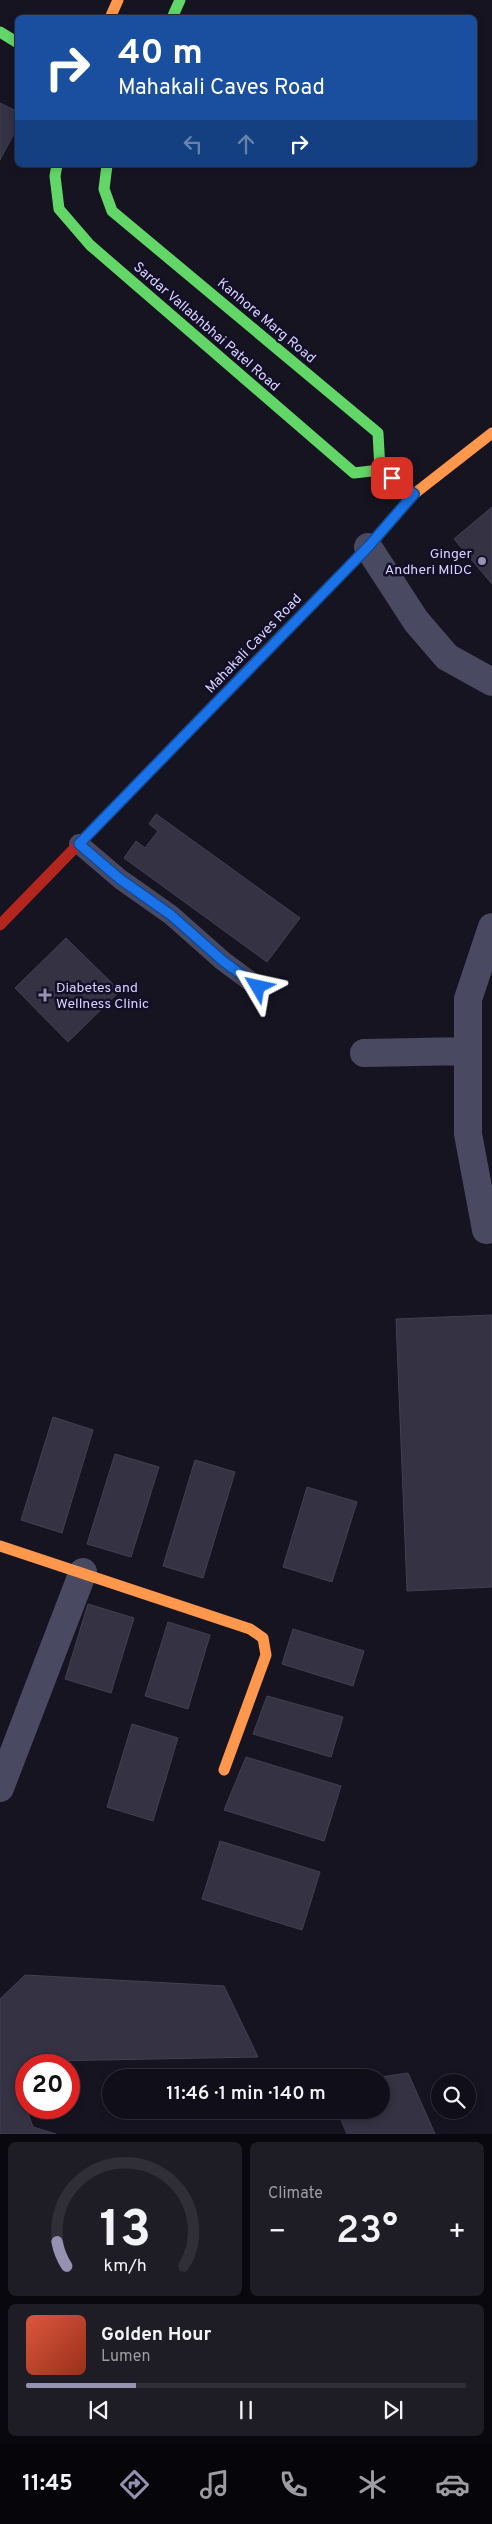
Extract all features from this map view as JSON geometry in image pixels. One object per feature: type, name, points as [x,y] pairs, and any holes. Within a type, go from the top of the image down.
[{"type":"main road","points":[[111,15],[118,0]]},
{"type":"main road","points":[[173,15],[180,0]]},
{"type":"main road","points":[[0,32],[15,41]]},
{"type":"main road","name":"Sardar Vallabhbhai Patel Road","points":[[57,167],[55,176],[58,210],[90,245],[354,472],[384,472]]},
{"type":"main road","name":"Kanhore Marg Road","points":[[107,167],[104,189],[112,211],[378,433],[384,472]]},
{"type":"main road","name":"Mahakali Caves Road","points":[[0,925],[368,547],[411,491],[492,433]]},
{"type":"main road","points":[[0,1546],[250,1629],[263,1638],[266,1655],[224,1770]]},
{"type":"street","points":[[368,547],[416,621],[447,657],[492,682]]},
{"type":"street","points":[[486,1230],[484,1178],[468,1134],[468,999],[492,927]]},
{"type":"street","points":[[364,1053],[468,1051]]},
{"type":"street","points":[[0,1788],[82,1572]]},
{"type":"lane","points":[[79,844],[120,879],[171,915],[223,961],[258,987]]},
{"type":"building","points":[[0,103],[15,110],[15,132],[0,160]]},
{"type":"building","name":"Ginger Andheri MIDC","points":[[492,507],[492,584],[454,539]]},
{"type":"building","points":[[156,814],[300,918],[267,962],[124,858],[136,841],[145,848],[158,831],[149,824]]},
{"type":"building","points":[[66,938],[120,991],[68,1042],[15,988]]},
{"type":"building","points":[[492,1315],[492,1587],[407,1591],[396,1319]]},
{"type":"building","points":[[53,1417],[93,1430],[62,1533],[21,1520]]},
{"type":"building","points":[[115,1454],[159,1467],[131,1557],[87,1544]]},
{"type":"building","points":[[195,1460],[235,1472],[203,1578],[163,1566]]},
{"type":"building","points":[[307,1487],[357,1502],[332,1582],[283,1567]]},
{"type":"building","points":[[88,1604],[134,1618],[111,1693],[65,1679]]},
{"type":"building","points":[[168,1622],[210,1635],[188,1709],[145,1696]]},
{"type":"building","points":[[293,1629],[364,1651],[353,1686],[282,1664]]},
{"type":"building","points":[[267,1696],[343,1717],[331,1757],[253,1734]]},
{"type":"building","points":[[132,1724],[178,1738],[153,1821],[107,1807]]},
{"type":"building","points":[[246,1757],[341,1786],[324,1841],[224,1810]]},
{"type":"building","points":[[220,1841],[320,1872],[302,1930],[202,1899]]},
{"type":"building","points":[[25,1975],[224,1986],[258,2057],[80,2060],[80,2054],[15,2054],[15,2119],[30,2119],[33,2127],[56,2134],[0,2134],[0,1999]]},
{"type":"building","points":[[408,2073],[435,2134],[347,2134],[341,2119],[390,2119],[390,2076]]},
{"type":"traffic: fast","points":[[173,15],[180,0]]},
{"type":"traffic: fast","points":[[0,32],[15,41]]},
{"type":"traffic: fast","points":[[57,167],[55,176],[59,209],[90,245],[354,473],[380,470]]},
{"type":"traffic: fast","points":[[107,167],[104,189],[112,211],[378,433],[380,470]]},
{"type":"traffic: slow","points":[[111,15],[118,0]]},
{"type":"traffic: slow","points":[[239,679],[368,547],[414,494],[492,433]]},
{"type":"traffic: slow","points":[[0,1546],[250,1629],[263,1638],[266,1655],[224,1770]]},
{"type":"traffic: jam","points":[[0,925],[239,679]]},
{"type":"place","name":"Ginger Andheri MIDC","points":[[482,561]]},
{"type":"place","name":"Diabetes and Wellness Clinic","points":[[45,995]]},
{"type":"route","points":[[258,987],[223,961],[171,915],[120,879],[79,844],[368,547],[414,494],[392,478]]}]
